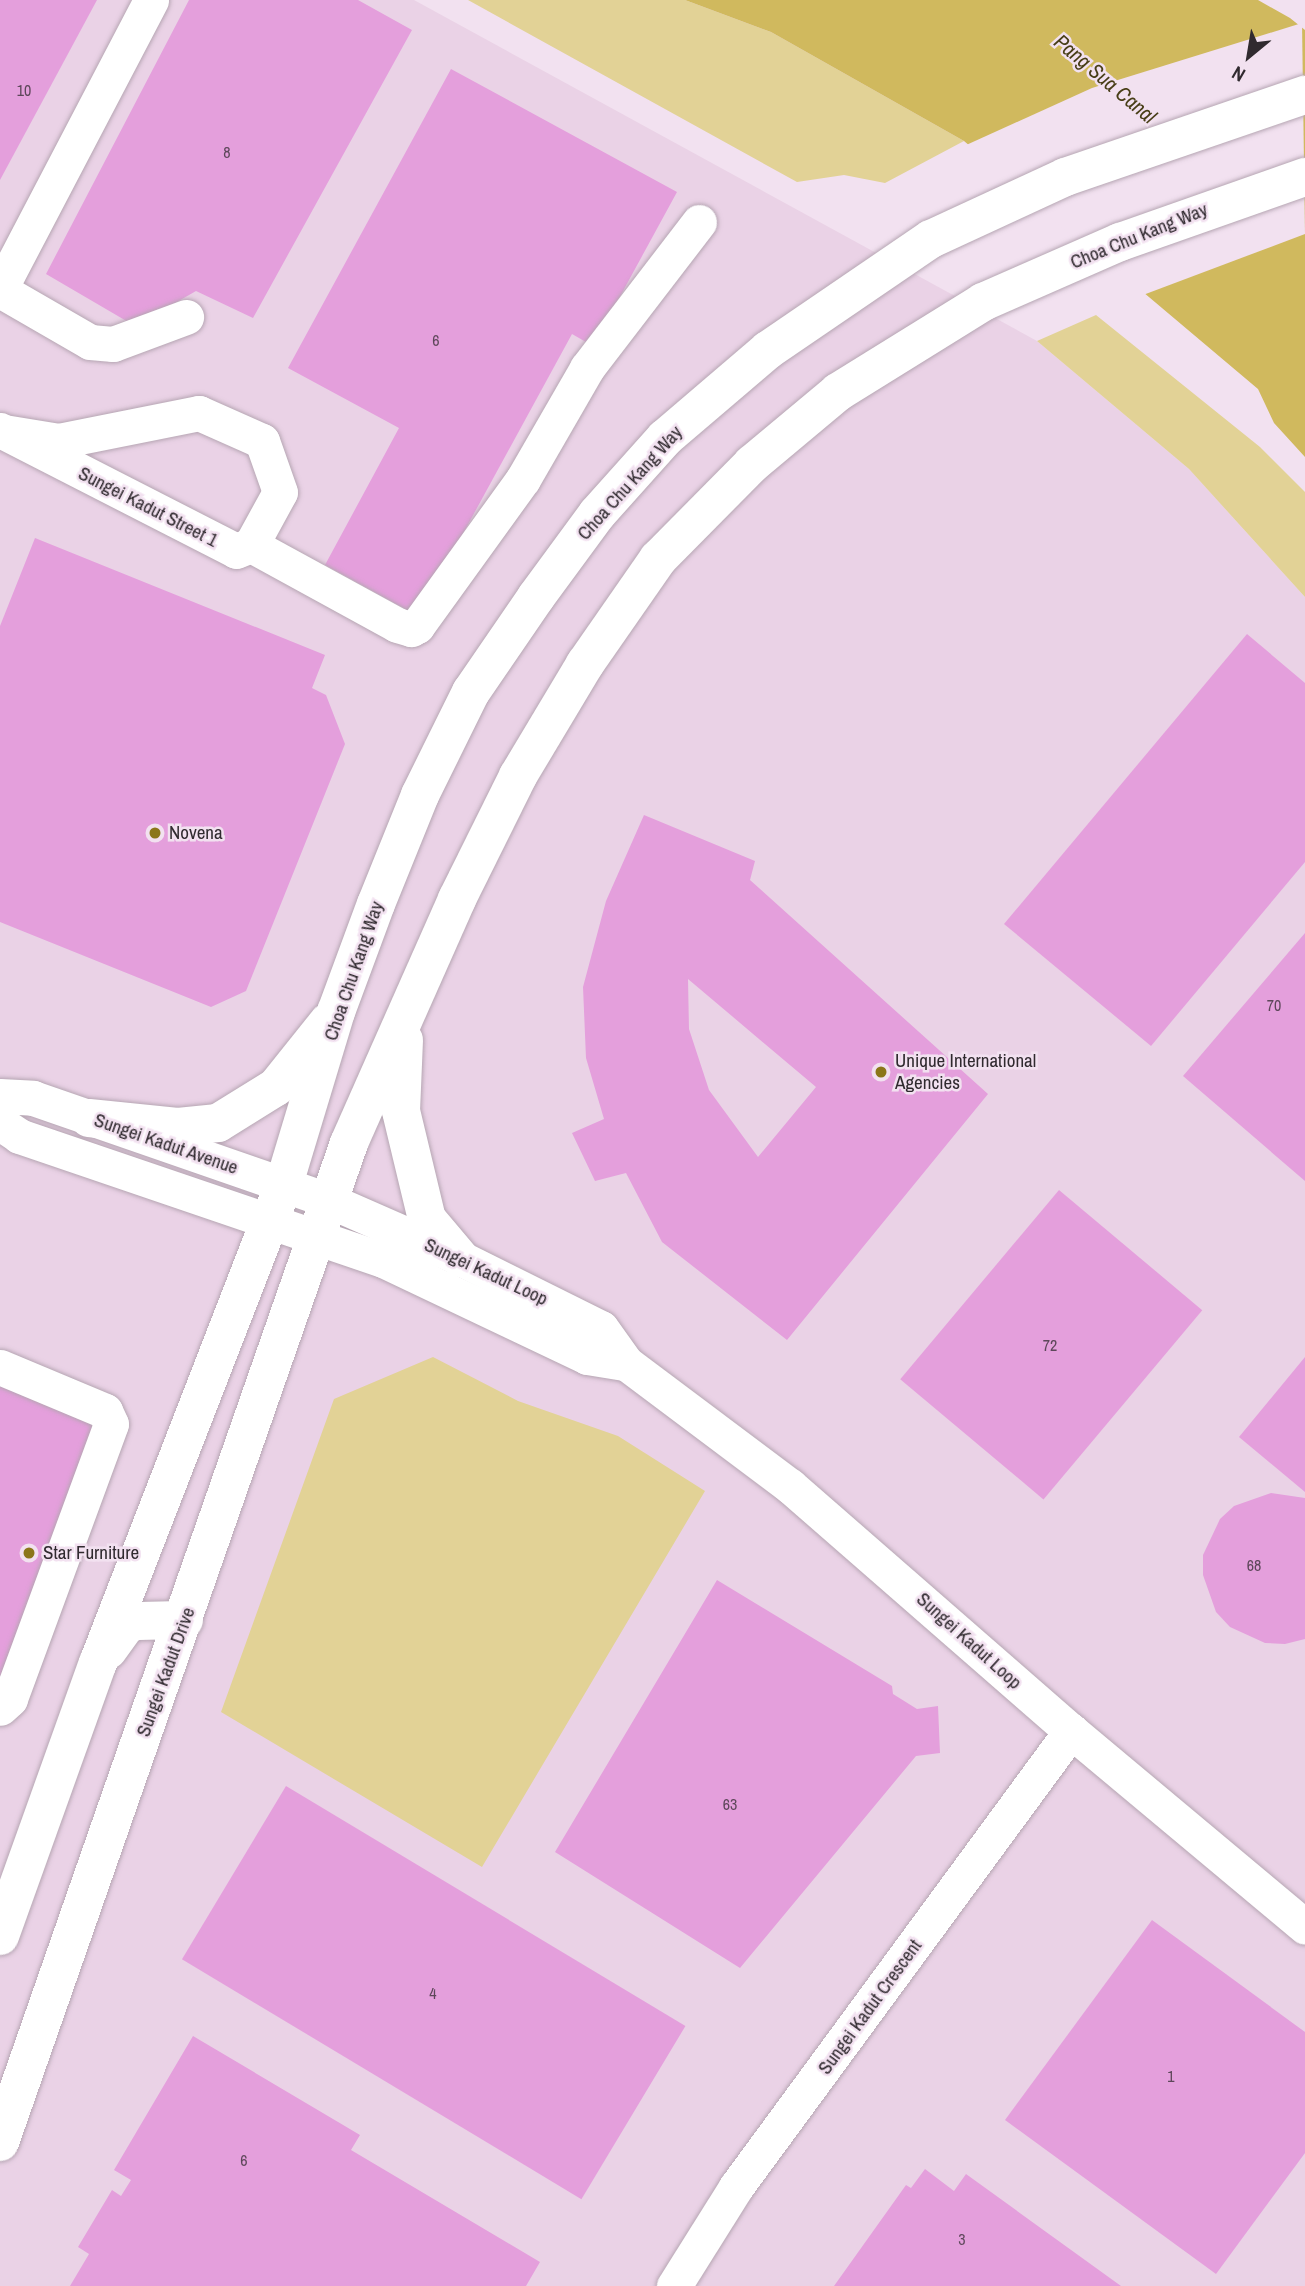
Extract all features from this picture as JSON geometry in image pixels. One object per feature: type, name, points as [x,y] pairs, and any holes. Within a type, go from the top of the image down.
[{"type":"main road","name":"Choa Chu Kang Way","points":[[284,1184],[336,1012],[420,795],[471,692],[597,514],[665,438],[768,349],[959,225],[1065,177],[1305,95]]},
{"type":"main road","name":"Choa Chu Kang Way","points":[[324,1219],[349,1143],[405,1024],[457,899],[518,776],[585,664],[658,559],[752,464],[838,392],[946,321],[1120,242],[1305,177]]},
{"type":"main road","points":[[89,1118],[178,1127],[218,1123],[276,1087],[336,1012]]},
{"type":"main road","points":[[405,1024],[401,1111],[427,1219],[460,1258]]},
{"type":"main road","points":[[0,1936],[98,1663],[284,1184]]},
{"type":"main road","name":"Sungei Kadut Drive","points":[[0,2141],[324,1219]]},
{"type":"main road","points":[[98,1663],[126,1625],[144,1619],[184,1620]]},
{"type":"street","points":[[151,0],[0,290],[90,342],[113,344],[186,317]]},
{"type":"street","points":[[251,545],[397,625],[411,629],[417,626],[523,480],[587,368],[699,222]]},
{"type":"street","name":"Sungei Kadut Street 1","points":[[199,413],[262,441],[280,492],[251,545],[236,551],[2,431],[59,441],[199,413]]},
{"type":"street","name":"Sungei Kadut Avenue","points":[[0,1096],[33,1098],[284,1184],[324,1219]]},
{"type":"street","name":"Sungei Kadut Avenue","points":[[0,1123],[19,1136],[271,1219],[324,1219]]},
{"type":"street","name":"Sungei Kadut Loop","points":[[324,1219],[460,1258],[601,1328],[626,1363],[790,1486],[1071,1731],[1305,1927]]},
{"type":"street","name":"Sungei Kadut Loop","points":[[324,1219],[456,1293],[587,1357],[626,1363]]},
{"type":"street","points":[[0,1367],[105,1411],[111,1424],[10,1699],[0,1708]]},
{"type":"street","name":"Sungei Kadut Crescent","points":[[674,2286],[736,2187],[1071,1731]]},
{"type":"shaded area","points":[[0,0],[414,0],[1037,341],[1189,469],[1305,597],[1305,2286],[0,2286]]},
{"type":"shaded area","points":[[468,0],[685,0],[771,32],[964,141],[885,183],[844,175],[797,182]]},
{"type":"shaded area","points":[[1096,315],[1260,447],[1305,492],[1305,597],[1189,469],[1037,341]]},
{"type":"shaded area","points":[[433,1357],[518,1401],[618,1436],[705,1491],[482,1867],[221,1712],[334,1399]]},
{"type":"water","name":"Pang Sua Canal","points":[[685,0],[1258,0],[1290,18],[1305,30],[1305,457],[1274,423],[1258,389],[964,141],[771,32]]},
{"type":"pier","points":[[1302,23],[1305,234],[1143,295],[964,146],[1092,88]]},
{"type":"building","points":[[0,0],[97,0],[0,180]]},
{"type":"building","points":[[189,0],[358,0],[412,30],[253,318],[196,291],[135,326],[46,274]]},
{"type":"building","points":[[451,69],[677,192],[593,346],[572,334],[418,616],[325,565],[399,428],[288,368]]},
{"type":"building","name":"Novena","points":[[35,538],[325,655],[312,688],[326,695],[345,744],[246,991],[211,1007],[0,922],[0,626]]},
{"type":"building","points":[[1247,634],[1305,683],[1305,862],[1151,1046],[1004,924]]},
{"type":"building","name":"Unique International Agencies","points":[[644,815],[755,861],[750,880],[988,1094],[787,1340],[662,1242],[626,1173],[595,1181],[572,1133],[604,1119],[586,1058],[583,987],[606,901]],"holes":[[[688,979],[816,1087],[758,1157],[709,1090],[689,1029]]]},
{"type":"building","points":[[1305,933],[1305,1181],[1183,1076]]},
{"type":"building","points":[[1059,1190],[1202,1310],[1043,1499],[900,1379]]},
{"type":"building","points":[[1305,1357],[1305,1492],[1239,1437]]},
{"type":"building","name":"Star Furniture","points":[[0,1380],[107,1419],[0,1687]]},
{"type":"building","points":[[1271,1493],[1305,1498],[1305,1639],[1285,1644],[1265,1643],[1230,1627],[1216,1612],[1203,1575],[1203,1555],[1220,1519],[1234,1506]]},
{"type":"building","points":[[717,1580],[892,1686],[893,1694],[917,1709],[938,1706],[940,1753],[916,1756],[740,1968],[555,1852]]},
{"type":"building","points":[[286,1786],[685,2026],[581,2199],[182,1959]]},
{"type":"building","points":[[1152,1920],[1305,2032],[1305,2153],[1216,2274],[1005,2120]]},
{"type":"building","points":[[193,2036],[360,2135],[351,2150],[540,2262],[526,2286],[70,2286],[89,2254],[78,2247],[112,2190],[121,2196],[131,2180],[114,2170]]},
{"type":"building","points":[[925,2169],[954,2191],[966,2174],[1121,2286],[834,2286],[906,2185],[911,2188]]},
{"type":"place","name":"Novena","points":[[155,833]]},
{"type":"place","name":"Unique International Agencies","points":[[881,1072]]},
{"type":"place","name":"Star Furniture","points":[[29,1553]]}]
